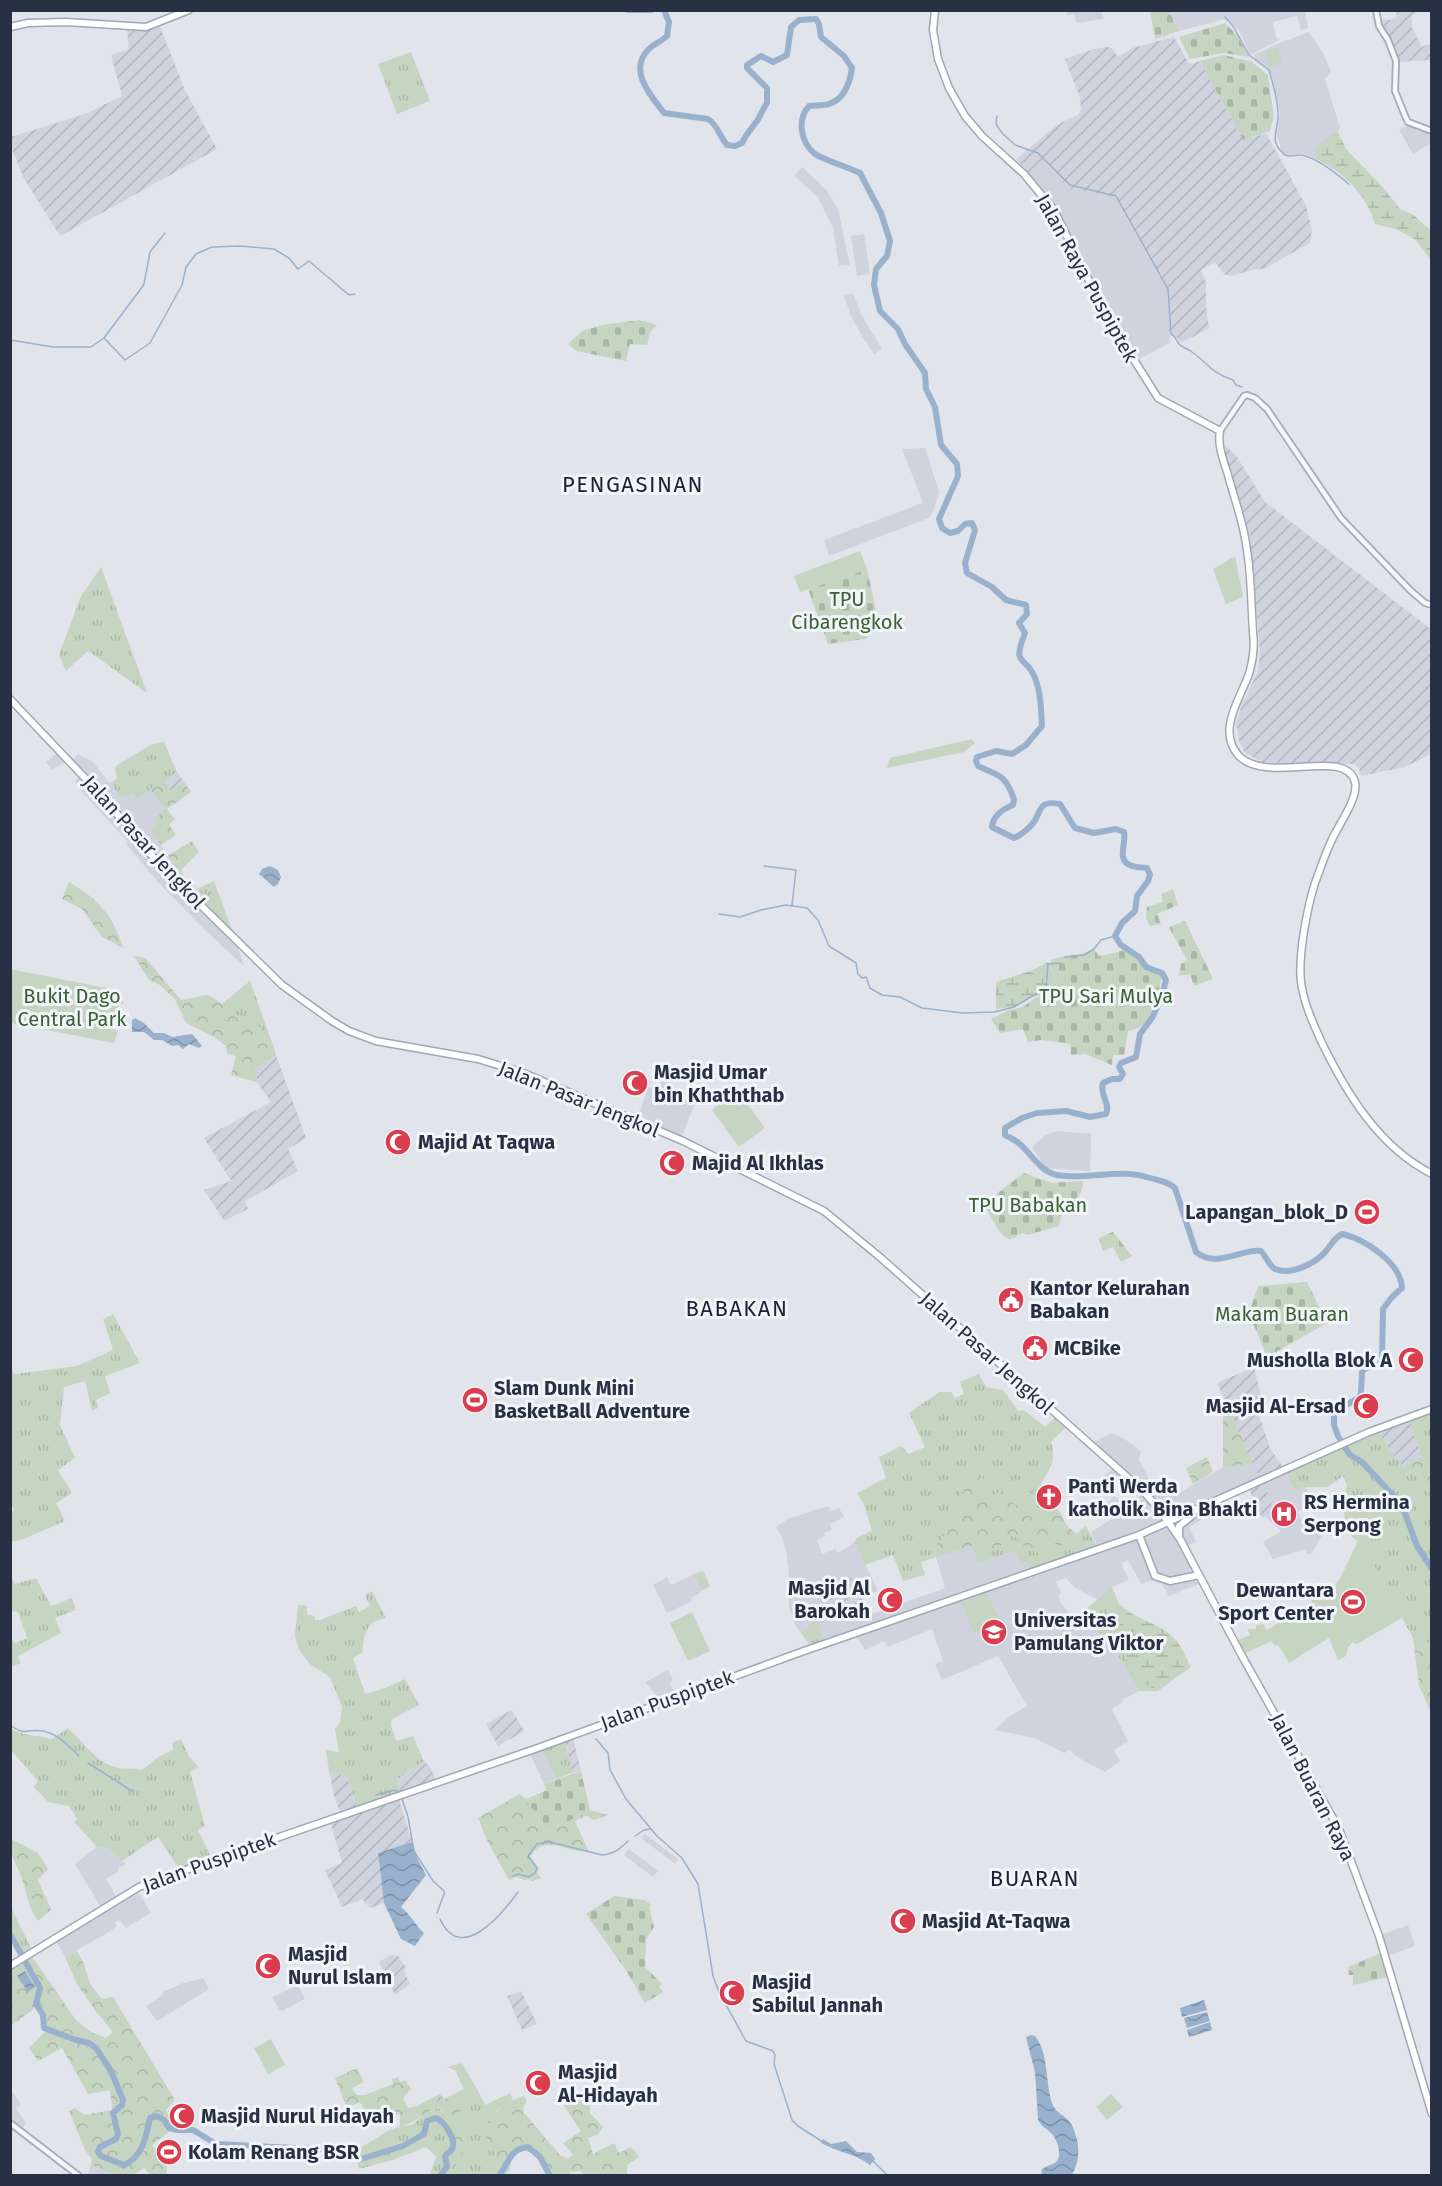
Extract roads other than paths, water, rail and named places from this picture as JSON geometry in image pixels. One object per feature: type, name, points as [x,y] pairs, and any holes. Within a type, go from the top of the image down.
[{"type":"main road","points":[[10,27],[28,23],[66,22],[146,27],[189,10]]},
{"type":"main road","name":"Jalan Raya Puspiptek","points":[[935,10],[933,30],[938,59],[949,88],[965,116],[982,136],[1024,174],[1054,210],[1107,317],[1158,398],[1220,431]]},
{"type":"main road","points":[[1220,431],[1219,442],[1244,533],[1254,646],[1249,673],[1231,717],[1230,738],[1239,755],[1255,766],[1266,768],[1335,766],[1348,771],[1355,780],[1356,792],[1353,800],[1329,845],[1314,886],[1301,958],[1300,970],[1304,998],[1315,1028],[1346,1090],[1391,1146],[1431,1174]]},
{"type":"main road","name":"Jalan Pasar Jengkol","points":[[10,699],[102,796],[159,864],[282,985],[301,1000],[332,1021],[362,1036],[420,1050],[478,1059],[546,1082],[683,1141],[824,1211],[881,1258],[1143,1491],[1168,1522]]},
{"type":"main road","name":"Jalan Puspiptek","points":[[10,1966],[130,1891],[163,1878],[1139,1535],[1392,1422],[1431,1408]]},
{"type":"main road","points":[[1180,1539],[1178,1530],[1182,1522],[1225,1497]]},
{"type":"main road","points":[[1159,1509],[1176,1515],[1199,1508]]},
{"type":"main road","name":"Jalan Buaran Raya","points":[[1168,1522],[1180,1539],[1196,1574],[1339,1829],[1379,1936],[1431,2114]]},
{"type":"main road","points":[[1139,1535],[1155,1576],[1170,1581],[1196,1574]]},
{"type":"street","points":[[1376,10],[1379,26],[1388,40],[1396,61],[1395,91],[1406,118],[1408,122],[1431,131]]},
{"type":"street","points":[[1220,431],[1243,397],[1247,395],[1258,400],[1267,408],[1341,518],[1410,590],[1425,603],[1431,605]]},
{"type":"street","points":[[10,2123],[79,2175]]},
{"type":"water","points":[[270,866],[278,870],[281,877],[274,887],[259,874],[262,869]]},
{"type":"water","points":[[135,1018],[154,1033],[164,1033],[172,1037],[192,1034],[202,1046],[199,1048],[189,1044],[183,1049],[162,1040],[154,1040],[144,1032],[132,1032],[132,1020]]},
{"type":"water","points":[[412,1842],[426,1875],[401,1907],[424,1933],[415,1946],[401,1939],[384,1903],[378,1853]]},
{"type":"water","points":[[25,1971],[35,1987],[28,1992],[17,1976]]},
{"type":"water","points":[[1204,2000],[1207,2010],[1182,2017],[1180,2008]]},
{"type":"water","points":[[1207,2012],[1210,2021],[1187,2028],[1184,2018]]},
{"type":"water","points":[[1210,2022],[1212,2030],[1189,2037],[1187,2030]]},
{"type":"water","points":[[1035,2036],[1043,2051],[1053,2106],[1069,2121],[1075,2134],[1078,2154],[1072,2175],[1041,2175],[1042,2169],[1056,2162],[1059,2152],[1054,2136],[1038,2120],[1035,2072],[1026,2037]]},
{"type":"water","points":[[823,2139],[831,2144],[846,2141],[857,2152],[871,2153],[875,2159],[870,2165],[859,2158],[821,2143]]},
{"type":"waterway","points":[[628,10],[651,10]]},
{"type":"waterway","points":[[664,10],[669,22],[667,36],[650,48],[642,58],[640,66],[644,83],[664,113],[708,119],[714,124],[727,145],[735,146],[742,143],[767,103],[767,88],[747,68],[747,65],[761,56],[773,62],[787,55],[791,27],[799,20],[816,19],[821,37],[844,56],[852,68],[848,84],[839,98],[827,105],[809,106],[805,111],[802,124],[803,137],[815,154],[860,173],[881,213],[890,241],[887,256],[876,269],[874,285],[880,311],[898,329],[905,344],[925,373],[926,389],[935,407],[941,445],[957,464],[958,476],[939,519],[942,528],[950,533],[958,531],[965,524],[972,523],[975,530],[965,563],[967,573],[992,587],[1006,600],[1026,605],[1027,614],[1019,623],[1025,633],[1019,651],[1021,660],[1028,666],[1037,684],[1042,726],[1026,745],[1012,754],[996,751],[977,757],[978,766],[1004,780],[1014,799],[1013,805],[996,816],[992,827],[1014,838],[1032,824],[1044,805],[1060,804],[1075,828],[1094,833],[1116,829],[1124,832],[1124,860],[1132,866],[1147,868],[1150,875],[1137,896],[1135,911],[1122,923],[1115,936],[1121,945],[1139,957],[1146,967],[1162,973],[1166,980],[1161,999],[1152,1018],[1140,1034],[1136,1057],[1121,1063],[1119,1067],[1123,1074],[1120,1079],[1112,1079],[1103,1083],[1106,1114],[1090,1117],[1066,1111],[1037,1113],[1022,1118],[1005,1128],[1005,1135],[1019,1144],[1041,1167],[1057,1175],[1138,1175],[1172,1186],[1175,1188],[1196,1252],[1204,1257],[1212,1259],[1261,1251],[1273,1268],[1281,1271],[1296,1270],[1316,1260],[1342,1234],[1361,1241],[1389,1261],[1400,1279],[1402,1288],[1383,1309],[1382,1361],[1362,1372],[1359,1398],[1337,1410],[1334,1425],[1350,1455],[1362,1462],[1402,1505],[1417,1546],[1432,1569]]},
{"type":"waterway","points":[[1225,17],[1233,26],[1249,55],[1269,70],[1275,90],[1278,117],[1275,139],[1279,149],[1288,156],[1302,155],[1315,160],[1349,184]]},
{"type":"waterway","points":[[997,116],[996,124],[1002,133],[1015,145],[1038,153],[1070,185],[1116,196],[1168,289],[1171,334],[1180,345],[1215,371],[1242,387]]},
{"type":"waterway","points":[[104,338],[144,284],[150,252],[165,233]]},
{"type":"waterway","points":[[10,340],[53,347],[91,347],[104,338],[125,360],[150,343],[182,285],[186,267],[196,254],[212,247],[240,246],[274,249],[289,258],[298,269],[309,261],[349,295],[355,294]]},
{"type":"waterway","points":[[764,866],[796,870],[792,905]]},
{"type":"waterway","points":[[719,914],[740,917],[786,905],[807,908],[818,920],[829,946],[856,963],[858,974],[862,978],[866,977],[870,988],[882,995],[900,997],[922,1008],[962,1013],[994,1012],[1014,1007],[1046,988],[1048,964],[1060,963]]},
{"type":"waterway","points":[[1065,957],[1084,955],[1094,949],[1101,940],[1115,936]]},
{"type":"waterway","points":[[10,1725],[23,1731],[37,1730],[53,1735],[79,1756]]},
{"type":"waterway","points":[[596,1739],[608,1753],[610,1770],[626,1799],[657,1836],[682,1858],[698,1884],[713,1976],[719,1992],[746,2041],[773,2051],[774,2064],[792,2120],[823,2142]]},
{"type":"waterway","points":[[88,1763],[132,1791]]},
{"type":"waterway","points":[[376,1795],[394,1790],[399,1792]]},
{"type":"waterway","points":[[402,1799],[414,1851],[433,1881],[444,1891],[437,1913]]},
{"type":"waterway","points":[[635,1836],[650,1829]]},
{"type":"waterway","points":[[513,1876],[519,1874],[528,1877],[535,1873],[537,1868],[528,1856],[537,1844],[550,1842],[602,1855],[616,1851],[628,1841]]},
{"type":"waterway","points":[[440,1919],[449,1932],[459,1937],[470,1936],[492,1922],[518,1892]]},
{"type":"waterway","points":[[10,1934],[40,1988],[36,2004],[43,2015],[44,2028],[89,2043],[96,2048],[111,2071],[123,2100],[122,2105],[113,2113],[118,2134],[116,2139],[100,2147],[98,2152],[101,2156],[124,2165],[136,2157],[143,2145],[150,2118],[157,2116],[164,2120],[169,2128],[193,2130],[216,2144],[316,2149]]},
{"type":"waterway","points":[[321,2149],[352,2150],[361,2159],[403,2146],[424,2134],[427,2121],[436,2118],[449,2131],[453,2141],[452,2149],[445,2156],[447,2167],[440,2176]]},
{"type":"waterway","points":[[499,2176],[510,2157],[522,2148],[528,2147],[540,2157],[550,2176]]},
{"type":"waterway","points":[[872,2160],[888,2176]]},
{"type":"place","name":"Masjid Umar bin Khaththab","points":[[635,1083]]},
{"type":"place","name":"Majid At Taqwa","points":[[398,1142]]},
{"type":"place","name":"Majid Al Ikhlas","points":[[672,1163]]},
{"type":"place","name":"Lapangan_blok_D","points":[[1367,1212]]},
{"type":"place","name":"Kantor Kelurahan Babakan","points":[[1011,1300]]},
{"type":"place","name":"MCBike","points":[[1035,1348]]},
{"type":"place","name":"Musholla Blok A","points":[[1411,1360]]},
{"type":"place","name":"Slam Dunk Mini BasketBall Adventure","points":[[475,1400]]},
{"type":"place","name":"Masjid Al-Ersad","points":[[1366,1406]]},
{"type":"place","name":"Panti Werda katholik. Bina Bhakti","points":[[1049,1497]]},
{"type":"place","name":"RS Hermina Serpong","points":[[1284,1514]]},
{"type":"place","name":"Masjid Al Barokah","points":[[890,1600]]},
{"type":"place","name":"Dewantara Sport Center","points":[[1353,1602]]},
{"type":"place","name":"Universitas Pamulang Viktor","points":[[994,1632]]},
{"type":"place","name":"Masjid At-Taqwa","points":[[903,1921]]},
{"type":"place","name":"Masjid Nurul Islam","points":[[268,1966]]},
{"type":"place","name":"Masjid Sabilul Jannah","points":[[732,1993]]},
{"type":"place","name":"Masjid Al-Hidayah","points":[[538,2083]]},
{"type":"place","name":"Masjid Nurul Hidayah","points":[[182,2116]]},
{"type":"place","name":"Kolam Renang BSR","points":[[169,2152]]},
{"type":"district","name":"PENGASINAN","points":[[633,484]]},
{"type":"district","name":"BABAKAN","points":[[737,1308]]},
{"type":"district","name":"BUARAN","points":[[1035,1878]]},
{"type":"park label","name":"TPU Cibarengkok","points":[[847,610]]},
{"type":"park label","name":"TPU Sari Mulya","points":[[1106,996]]},
{"type":"park label","name":"Bukit Dago Central Park","points":[[72,1008]]},
{"type":"park label","name":"TPU Babakan","points":[[1028,1205]]},
{"type":"park label","name":"Makam Buaran","points":[[1282,1314]]}]
